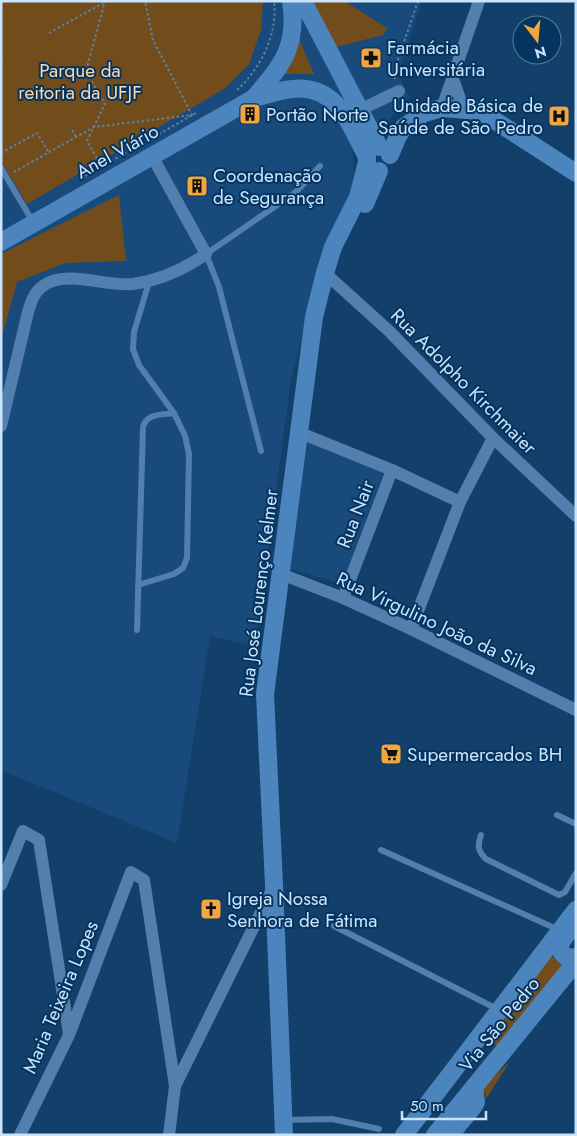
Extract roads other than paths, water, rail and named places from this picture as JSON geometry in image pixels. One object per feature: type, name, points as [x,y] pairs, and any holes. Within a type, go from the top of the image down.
[{"type":"main road","name":"Anel Viário","points":[[254,98],[278,70],[286,56],[293,27],[291,1]]},
{"type":"main road","points":[[303,1],[378,157]]},
{"type":"main road","name":"Anel Viário","points":[[1,242],[254,98],[293,89],[312,90],[326,95],[338,104],[378,157]]},
{"type":"main road","points":[[442,108],[480,111],[576,173]]},
{"type":"main road","name":"Rua José Lourenço Kelmer","points":[[284,1128],[265,694],[314,317],[325,271],[341,250],[372,190],[378,157],[404,127],[424,112],[442,108]]},
{"type":"main road","points":[[404,1135],[576,910]]},
{"type":"main road","points":[[576,922],[560,944],[561,954],[568,958],[576,956]]},
{"type":"main road","name":"Via São Pedro","points":[[435,1135],[576,962]]},
{"type":"main road","name":"Via São Pedro","points":[[418,1135],[461,1081],[471,1061],[478,1040]]},
{"type":"main road","points":[[451,1135],[476,1102],[474,1088]]},
{"type":"street","points":[[442,108],[479,1]]},
{"type":"street","points":[[452,76],[464,110]]},
{"type":"street","points":[[366,107],[399,91]]},
{"type":"street","points":[[1,426],[28,312],[34,296],[43,285],[57,280],[79,279],[110,284],[132,284],[172,274],[184,269],[206,254],[152,156]]},
{"type":"street","name":"Rua Adolpho Kirchmaier","points":[[325,271],[389,331],[493,438],[576,516]]},
{"type":"street","points":[[298,432],[392,470],[460,502]]},
{"type":"street","points":[[411,628],[460,502],[493,438]]},
{"type":"street","name":"Rua Nair","points":[[343,598],[392,470]]},
{"type":"street","name":"Rua Virgulino João da Silva","points":[[281,574],[343,598],[411,628],[576,710]]},
{"type":"street","points":[[1,885],[23,831],[39,840],[69,1035]]},
{"type":"street","name":"Maria Teixeira Lopes","points":[[20,1135],[69,1035],[131,872],[144,880],[175,1086]]},
{"type":"street","points":[[169,1135],[175,1086],[274,885]]},
{"type":"lane","points":[[261,451],[219,287],[206,254],[296,192],[320,166]]},
{"type":"lane","points":[[1,168],[33,223]]},
{"type":"lane","points":[[138,585],[174,574],[182,568],[186,558],[189,454],[185,436],[174,413],[139,365],[133,349],[134,332],[149,280]]},
{"type":"lane","points":[[137,630],[143,427],[145,420],[151,416],[174,413]]},
{"type":"lane","points":[[557,815],[576,824]]},
{"type":"lane","points":[[480,835],[478,847],[480,853],[486,859],[559,895],[565,892],[576,873]]},
{"type":"lane","points":[[381,850],[560,930]]},
{"type":"lane","points":[[334,926],[500,1010]]},
{"type":"lane","points":[[284,1128],[332,1119],[379,1129]]},
{"type":"place","name":"Farmácia Universitária","points":[[371,58]]},
{"type":"place","name":"Portão Norte","points":[[250,114]]},
{"type":"place","name":"Unidade Básica de Saúde de São Pedro","points":[[559,116]]},
{"type":"place","name":"Coordenação de Segurança","points":[[197,186]]},
{"type":"place","name":"Supermercados BH","points":[[391,754]]},
{"type":"place","name":"Igreja Nossa Senhora de Fátima","points":[[211,909]]},
{"type":"park label","name":"Parque da reitoria da UFJF","points":[[80,81]]}]
